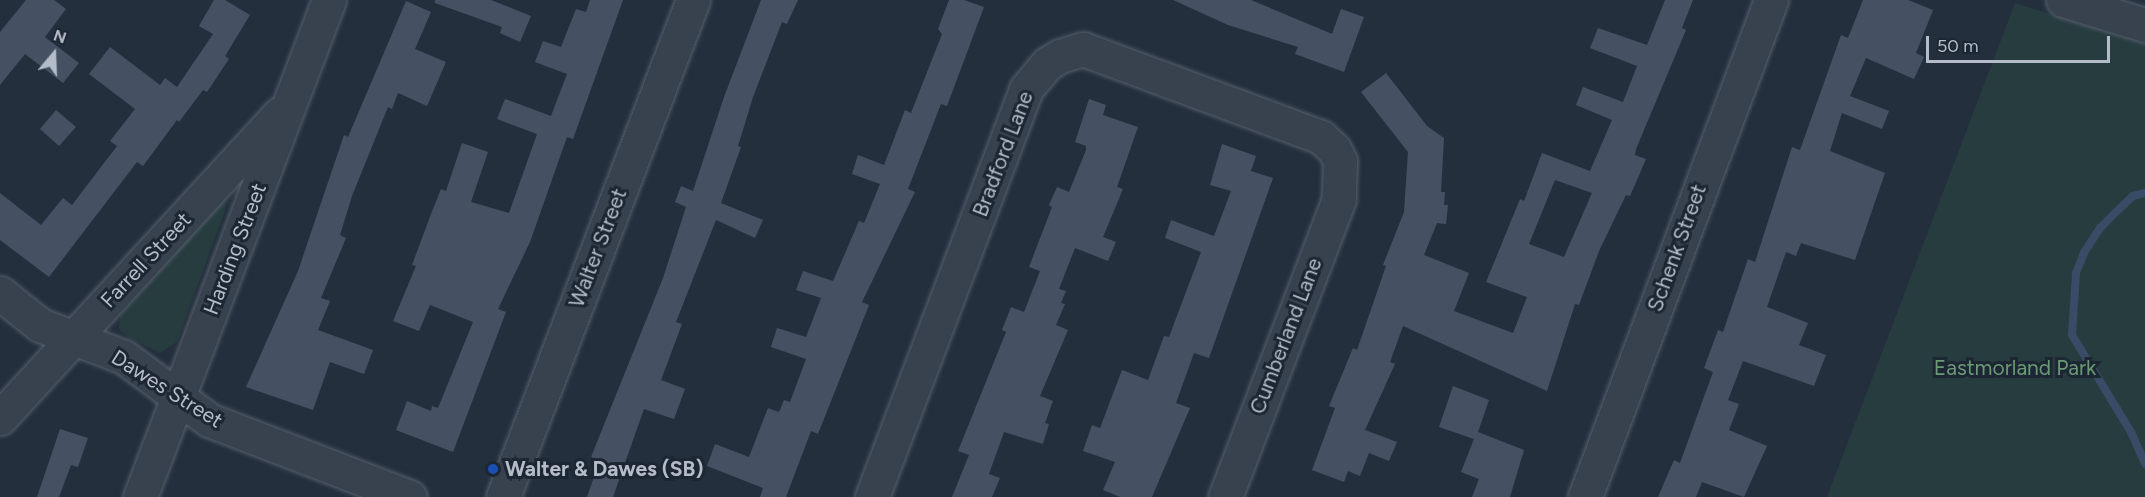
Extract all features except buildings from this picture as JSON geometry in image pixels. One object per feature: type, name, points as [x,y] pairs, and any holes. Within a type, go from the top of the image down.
[{"type":"street","name":"Harding Street","points":[[140,497],[329,0]]},
{"type":"street","name":"Walter Street","points":[[503,497],[693,0]]},
{"type":"street","name":"Schenk Street","points":[[1585,497],[1771,0]]},
{"type":"street","points":[[2063,0],[2145,25]]},
{"type":"street","name":"Bradford Lane","points":[[872,497],[1026,89],[1047,64],[1060,56],[1083,49],[1232,104],[1321,138],[1334,149],[1341,174]]},
{"type":"street","name":"Farrell Street","points":[[0,418],[292,102]]},
{"type":"street","name":"Cumberland Lane","points":[[1225,497],[1339,199],[1341,174]]},
{"type":"street","name":"Dawes Street","points":[[0,293],[40,325],[124,357],[209,420],[410,497]]},
{"type":"green space","name":"Eastmorland Park","points":[[2015,3],[2145,44],[2145,497],[1827,497]]},
{"type":"green space","points":[[220,201],[225,201],[226,208],[177,342],[160,353],[129,338],[119,329],[120,315]]},
{"type":"waterway","points":[[2145,193],[2133,196],[2119,209],[2100,228],[2084,253],[2076,273],[2072,335],[2131,432],[2145,464]]},
{"type":"place","name":"Walter & Dawes (SB)","points":[[493,469]]}]
